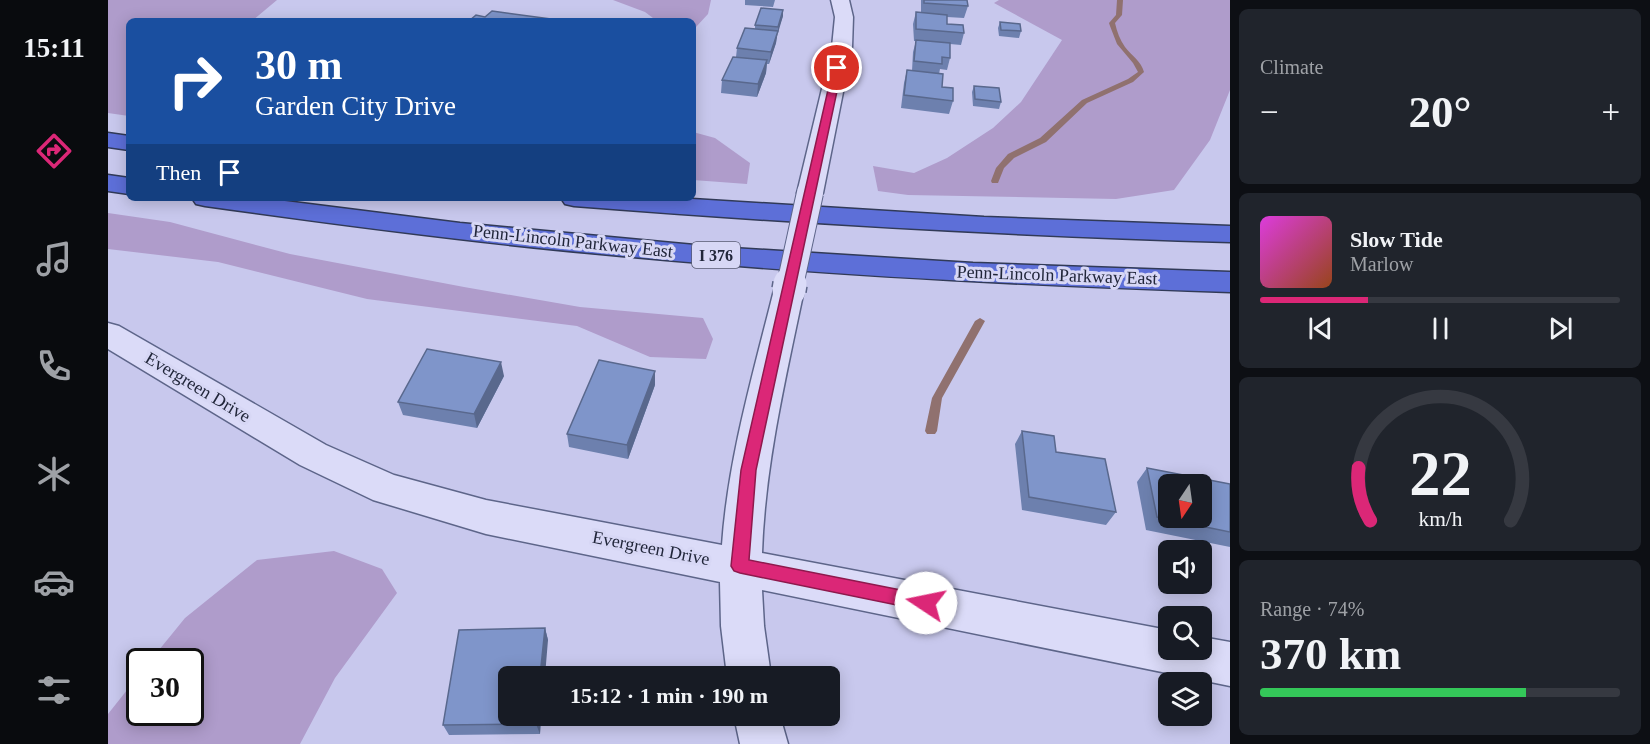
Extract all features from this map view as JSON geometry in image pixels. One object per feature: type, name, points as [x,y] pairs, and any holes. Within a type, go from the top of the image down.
[{"type":"highway","points":[[108,140],[126,143]]},
{"type":"highway","points":[[108,183],[126,186]]},
{"type":"highway","name":"Penn-Lincoln Parkway East","points":[[228,201],[422,226],[704,254],[985,273],[1230,282]]},
{"type":"highway","points":[[612,201],[829,218],[971,226],[1230,234]]},
{"type":"street","points":[[748,666],[741,604],[740,566],[749,470],[842,47],[844,32],[840,0]]},
{"type":"street","name":"Evergreen Drive","points":[[108,334],[313,455],[386,489],[486,517],[1230,664]]},
{"type":"street","points":[[760,726],[764,744]]},
{"type":"shaded area","points":[[108,0],[277,0],[256,18],[126,18],[126,116],[108,113]]},
{"type":"shaded area","points":[[613,0],[711,0],[708,14],[696,27],[696,18],[653,18],[645,12]]},
{"type":"shaded area","points":[[999,0],[1230,0],[1230,90],[1210,140],[1174,190],[1116,199],[908,195],[878,191],[873,166],[914,173],[947,158],[993,128],[1021,102],[1062,40],[994,3]]},
{"type":"shaded area","points":[[696,133],[715,138],[750,163],[747,184],[696,180]]},
{"type":"shaded area","points":[[108,213],[170,222],[290,254],[464,287],[580,307],[703,318],[713,339],[706,359],[650,357],[577,326],[367,299],[218,262],[108,249]]},
{"type":"shaded area","points":[[334,551],[382,569],[397,593],[335,678],[300,744],[108,744],[108,714],[126,691],[126,726],[204,726],[204,648],[161,648],[185,618],[257,560]]},
{"type":"building","points":[[924,0],[967,0],[968,6],[924,3]]},
{"type":"building","points":[[761,8],[783,10],[778,27],[755,25]]},
{"type":"building","points":[[492,11],[544,18],[472,18],[476,15],[485,17]]},
{"type":"building","points":[[916,12],[947,15],[947,24],[963,25],[964,33],[916,29]]},
{"type":"building","points":[[1000,22],[1020,24],[1021,31],[1001,30]]},
{"type":"building","points":[[745,28],[778,31],[771,52],[737,48]]},
{"type":"building","points":[[916,40],[950,43],[950,58],[942,57],[942,64],[914,61]]},
{"type":"building","points":[[733,57],[767,60],[758,84],[722,80]]},
{"type":"building","points":[[907,70],[943,74],[942,87],[953,88],[953,101],[904,95]]},
{"type":"building","points":[[974,86],[999,88],[1001,102],[975,99]]},
{"type":"building","points":[[427,349],[501,362],[474,414],[398,402]]},
{"type":"building","points":[[599,360],[655,371],[627,445],[567,434]]},
{"type":"building","points":[[1022,431],[1054,436],[1056,452],[1105,459],[1116,512],[1029,497]]},
{"type":"building","points":[[1147,468],[1178,474],[1158,474],[1158,517]]},
{"type":"building","points":[[1212,481],[1230,484],[1230,532],[1211,528]]},
{"type":"building","points":[[545,628],[541,666],[498,666],[498,724],[443,725],[459,630]]},
{"type":"waterway","points":[[995,181],[1000,168],[1007,160],[1043,140],[1084,101],[1130,80],[1141,72],[1138,65],[1120,44],[1112,23],[1119,15],[1120,0]]},
{"type":"waterway","points":[[931,431],[937,398],[980,321]]},
{"type":"route","points":[[837,68],[749,470],[742,517],[740,566],[926,603]]}]
